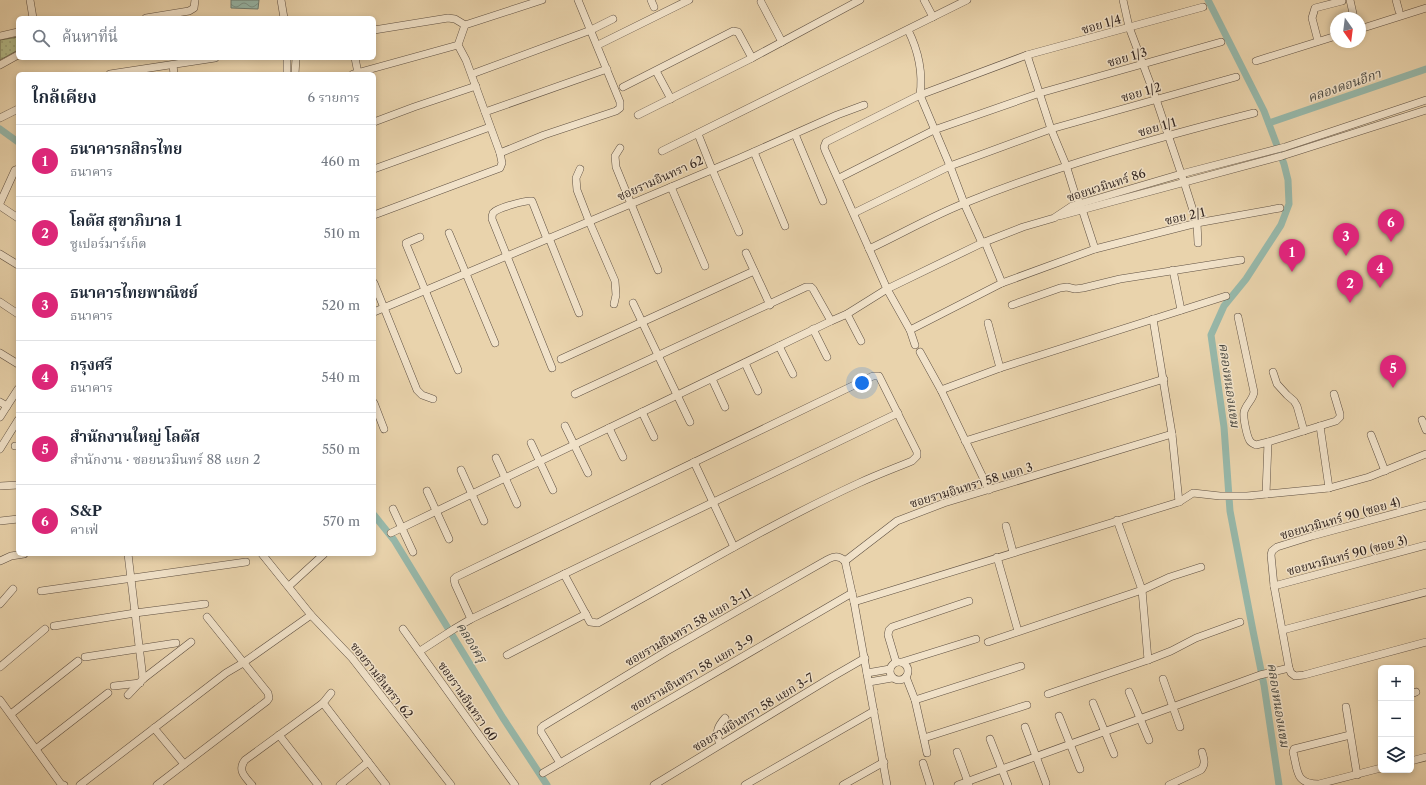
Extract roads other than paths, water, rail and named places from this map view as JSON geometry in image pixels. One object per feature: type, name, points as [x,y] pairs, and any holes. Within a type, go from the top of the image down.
[{"type":"street","points":[[30,0],[33,16]]},
{"type":"street","points":[[158,16],[189,11],[194,8],[195,0]]},
{"type":"street","points":[[281,0],[285,16]]},
{"type":"street","points":[[376,30],[451,18],[465,25],[542,0]]},
{"type":"street","points":[[500,153],[544,135],[618,109],[620,102],[578,0]]},
{"type":"street","points":[[651,0],[654,7]]},
{"type":"street","points":[[600,44],[689,0]]},
{"type":"street","points":[[638,115],[752,58],[860,0]]},
{"type":"street","points":[[924,0],[933,17]]},
{"type":"street","points":[[662,152],[967,0]]},
{"type":"street","points":[[1123,0],[1129,27],[1156,99],[1197,224],[1198,243]]},
{"type":"street","points":[[1396,0],[1399,11]]},
{"type":"street","points":[[1318,41],[1312,18],[1315,8],[1346,1],[1351,12]]},
{"type":"street","points":[[761,2],[782,42]]},
{"type":"street","name":"ซอย 1/4","points":[[915,345],[910,330],[887,289],[824,147],[826,142],[920,95],[1027,55],[1203,7]]},
{"type":"street","points":[[1366,27],[1426,8]]},
{"type":"street","points":[[472,74],[591,30],[613,19]]},
{"type":"street","points":[[376,214],[497,170],[501,166],[500,153],[472,74],[458,45],[465,25]]},
{"type":"street","points":[[908,30],[916,49],[920,65],[920,95],[964,203],[1002,283]]},
{"type":"street","points":[[623,87],[733,31],[738,32],[752,58]]},
{"type":"street","points":[[0,36],[16,32]]},
{"type":"street","points":[[1256,62],[1330,38]]},
{"type":"street","name":"ซอย 1/3","points":[[839,178],[934,130],[1040,93],[1221,42]]},
{"type":"street","points":[[359,72],[458,45]]},
{"type":"street","points":[[1027,55],[1095,249]]},
{"type":"street","points":[[0,66],[16,56]]},
{"type":"street","points":[[123,72],[201,60]]},
{"type":"street","points":[[287,60],[287,72]]},
{"type":"street","points":[[295,72],[296,60]]},
{"type":"street","points":[[355,60],[355,72]]},
{"type":"street","points":[[173,64],[174,72]]},
{"type":"street","points":[[485,112],[607,69]]},
{"type":"street","points":[[656,71],[671,99]]},
{"type":"street","name":"ซอย 1/2","points":[[854,213],[950,166],[1052,129],[1236,77]]},
{"type":"street","points":[[376,121],[476,86]]},
{"type":"street","name":"ซอยนวมินทร์ 86","points":[[1081,206],[1181,174],[1279,148],[1426,100]]},
{"type":"street","points":[[739,232],[712,169],[864,104]]},
{"type":"street","points":[[0,118],[16,110]]},
{"type":"street","name":"ซอยนวมินทร์ 86","points":[[391,533],[847,314],[887,289],[983,243],[1023,227],[1054,218],[1070,207],[1081,206],[1184,182],[1282,156],[1426,110]]},
{"type":"street","name":"ซอย 1/1","points":[[869,249],[964,203],[1066,166],[1168,135],[1254,113]]},
{"type":"street","points":[[376,168],[490,127]]},
{"type":"street","name":"ซอยรามอินทรา 62","points":[[376,311],[712,169],[698,134]]},
{"type":"street","points":[[795,134],[823,201]]},
{"type":"street","points":[[620,148],[615,156],[616,167],[658,270]]},
{"type":"street","points":[[1279,148],[1282,156]]},
{"type":"street","points":[[754,152],[785,226]]},
{"type":"street","points":[[580,169],[576,178],[577,190],[588,221],[615,281],[616,295],[614,304]]},
{"type":"street","points":[[16,170],[0,205],[16,217]]},
{"type":"street","points":[[671,187],[705,266]]},
{"type":"street","points":[[552,368],[492,219],[492,214],[494,212],[528,200],[532,201],[579,313]]},
{"type":"street","name":"ซอย 2/1","points":[[910,330],[1002,283],[1095,249],[1197,224],[1280,208]]},
{"type":"street","points":[[449,233],[494,343]]},
{"type":"street","points":[[420,237],[406,244],[458,370]]},
{"type":"street","points":[[746,253],[770,305]]},
{"type":"street","points":[[0,254],[16,264]]},
{"type":"street","points":[[1012,305],[1060,288],[1083,288],[1120,279],[1241,260]]},
{"type":"street","points":[[1173,270],[1181,310]]},
{"type":"street","points":[[561,359],[641,321],[754,271]]},
{"type":"street","points":[[575,394],[770,305],[803,288],[808,287],[813,289],[831,321]]},
{"type":"street","points":[[376,288],[417,390],[422,395],[433,399]]},
{"type":"street","points":[[941,390],[1000,368],[1226,296]]},
{"type":"street","points":[[0,302],[16,313]]},
{"type":"street","points":[[633,304],[690,422]]},
{"type":"street","points":[[847,314],[861,341]]},
{"type":"street","points":[[1238,317],[1254,392],[1254,397],[1244,412],[1248,437],[1251,442],[1256,445],[1336,421],[1340,418],[1334,394]]},
{"type":"street","points":[[1153,319],[1172,434],[1179,502]]},
{"type":"street","points":[[988,324],[1000,368]]},
{"type":"street","points":[[813,329],[827,357]]},
{"type":"street","points":[[779,346],[792,374]]},
{"type":"street","points":[[920,352],[941,390],[989,490]]},
{"type":"street","points":[[0,353],[16,363]]},
{"type":"street","points":[[745,363],[758,391]]},
{"type":"street","points":[[1273,372],[1277,384],[1297,406],[1304,431]]},
{"type":"street","points":[[471,620],[455,584],[454,579],[456,577],[873,376],[879,376],[917,452],[916,459],[843,491],[734,547],[598,623],[590,622],[564,574]]},
{"type":"street","points":[[712,379],[725,407]]},
{"type":"street","points":[[965,441],[1164,379]]},
{"type":"street","points":[[0,418],[16,392]]},
{"type":"street","points":[[0,402],[7,406]]},
{"type":"street","points":[[376,408],[384,428]]},
{"type":"street","points":[[642,412],[654,437]]},
{"type":"street","points":[[420,651],[471,620],[898,413]]},
{"type":"street","points":[[1422,420],[1426,430]]},
{"type":"street","points":[[0,449],[16,423]]},
{"type":"street","points":[[565,426],[588,473]]},
{"type":"street","points":[[1320,426],[1329,488]]},
{"type":"street","points":[[609,428],[622,457]]},
{"type":"street","name":"ซอยรามอินทรา 58 แยก 3","points":[[845,561],[897,521],[944,503],[1172,434]]},
{"type":"street","points":[[1371,435],[1385,471]]},
{"type":"street","points":[[1266,494],[1268,442]]},
{"type":"street","points":[[531,443],[553,490]]},
{"type":"street","points":[[854,602],[1179,502],[1193,494],[1231,496],[1329,488],[1369,477],[1426,454]]},
{"type":"street","points":[[496,458],[517,504]]},
{"type":"street","points":[[694,462],[734,547]]},
{"type":"street","points":[[461,470],[484,521]]},
{"type":"street","points":[[0,486],[16,485]]},
{"type":"street","points":[[427,491],[449,539]]},
{"type":"street","name":"ซอยนวมินทร์ 90 (ซอย 4)","points":[[1274,586],[1271,562],[1272,551],[1277,547],[1426,505]]},
{"type":"street","points":[[393,509],[413,552]]},
{"type":"street","points":[[0,521],[16,519]]},
{"type":"street","points":[[1117,520],[1142,590],[1148,660]]},
{"type":"street","points":[[1006,526],[1013,552]]},
{"type":"street","name":"ซอยนวมินทร์ 90 (ซอย 3)","points":[[1274,586],[1426,545]]},
{"type":"street","points":[[0,561],[16,555]]},
{"type":"street","points":[[128,556],[140,649],[142,681]]},
{"type":"street","name":"ซอยรามอินทรา 62","points":[[264,556],[311,615],[352,658],[450,785]]},
{"type":"street","points":[[289,586],[322,556]]},
{"type":"street","name":"ซอยรามอินทรา 58 แยก 3-11","points":[[560,763],[543,736],[541,730],[543,726],[667,651],[830,558],[840,557],[845,561]]},
{"type":"street","points":[[998,557],[1018,632]]},
{"type":"street","points":[[845,561],[865,658],[887,785]]},
{"type":"street","points":[[41,591],[246,562]]},
{"type":"street","points":[[988,642],[1142,590],[1170,577],[1201,567]]},
{"type":"street","points":[[1274,586],[1289,668],[1291,673],[1295,676],[1304,676],[1426,642]]},
{"type":"street","points":[[0,604],[13,588]]},
{"type":"street","points":[[1283,630],[1426,592]]},
{"type":"street","name":"ซอยรามอินทรา 58 แยก 3-9","points":[[543,773],[852,593]]},
{"type":"street","points":[[869,682],[892,678],[901,680],[908,675],[907,666],[899,662],[888,635],[889,630],[892,627],[969,601]]},
{"type":"street","points":[[54,626],[205,604]]},
{"type":"street","points":[[507,655],[586,614]]},
{"type":"street","points":[[80,785],[226,673],[244,663],[311,615]]},
{"type":"street","points":[[156,785],[268,700],[268,694],[207,617]]},
{"type":"street","points":[[1048,694],[1148,660],[1171,651],[1196,638],[1240,622]]},
{"type":"street","points":[[0,667],[45,629]]},
{"type":"street","name":"ซอยรามอินทรา 60","points":[[403,629],[514,785]]},
{"type":"street","points":[[867,673],[890,669],[891,666],[899,662],[976,639]]},
{"type":"street","points":[[128,696],[142,681],[191,642]]},
{"type":"street","points":[[11,714],[81,659],[176,643]]},
{"type":"street","name":"ซอยรามอินทรา 58 แยก 3-7","points":[[654,785],[865,658]]},
{"type":"street","points":[[915,700],[1021,666]]},
{"type":"street","points":[[958,785],[969,783],[1002,769],[1104,731],[1263,674],[1289,668]]},
{"type":"street","points":[[890,669],[892,678]]},
{"type":"street","points":[[906,677],[915,700],[927,752]]},
{"type":"street","points":[[1163,679],[1180,727]]},
{"type":"street","points":[[114,686],[142,681]]},
{"type":"street","points":[[1129,692],[1149,740]]},
{"type":"street","points":[[36,749],[108,693]]},
{"type":"street","points":[[252,785],[241,771],[243,763],[323,703],[331,693]]},
{"type":"street","points":[[0,700],[61,784],[64,785]]},
{"type":"street","points":[[323,703],[386,785]]},
{"type":"street","points":[[1093,703],[1114,754]]},
{"type":"street","points":[[924,738],[1027,705]]},
{"type":"street","points":[[1346,707],[1357,775]]},
{"type":"street","points":[[745,785],[874,711]]},
{"type":"street","points":[[1059,716],[1080,769]]},
{"type":"street","points":[[720,744],[717,737],[717,730],[718,725],[724,718]]},
{"type":"street","points":[[1025,727],[1046,783]]},
{"type":"street","points":[[154,728],[184,764]]},
{"type":"street","points":[[279,735],[318,785]]},
{"type":"street","points":[[1350,735],[1294,749],[1293,752],[1300,778],[1304,782],[1319,785],[1378,769]]},
{"type":"street","points":[[990,739],[1008,785]]},
{"type":"street","points":[[957,752],[969,783]]},
{"type":"street","points":[[1169,785],[1201,770],[1204,767],[1202,752]]},
{"type":"street","points":[[1414,760],[1426,757]]},
{"type":"street","points":[[340,785],[368,762]]},
{"type":"street","points":[[844,785],[884,762]]},
{"type":"street","points":[[923,763],[930,785]]},
{"type":"water","points":[[231,0],[259,0],[258,9],[231,8]]},
{"type":"waterway","name":"คลองหนองแขม","points":[[1208,0],[1264,111],[1284,164],[1288,180],[1289,204],[1281,225],[1246,279],[1224,306],[1211,335],[1224,427],[1230,511],[1264,685],[1279,785]]},
{"type":"waterway","name":"คลองดอนอีกา","points":[[1269,123],[1426,69]]},
{"type":"waterway","name":"คลองครุ","points":[[0,129],[16,141]]},
{"type":"waterway","name":"คลองครุ","points":[[376,518],[394,540],[503,718],[547,785]]},
{"type":"place","name":"S&P","points":[[1391,242]]},
{"type":"place","name":"ธนาคารไทยพาณิชย์","points":[[1346,256]]},
{"type":"place","name":"ธนาคารกสิกรไทย","points":[[1292,272]]},
{"type":"place","name":"กรุงศรี","points":[[1380,288]]},
{"type":"place","name":"โลตัส สุขาภิบาล 1","points":[[1350,303]]},
{"type":"place","name":"สำนักงานใหญ่ โลตัส","points":[[1393,388]]}]
